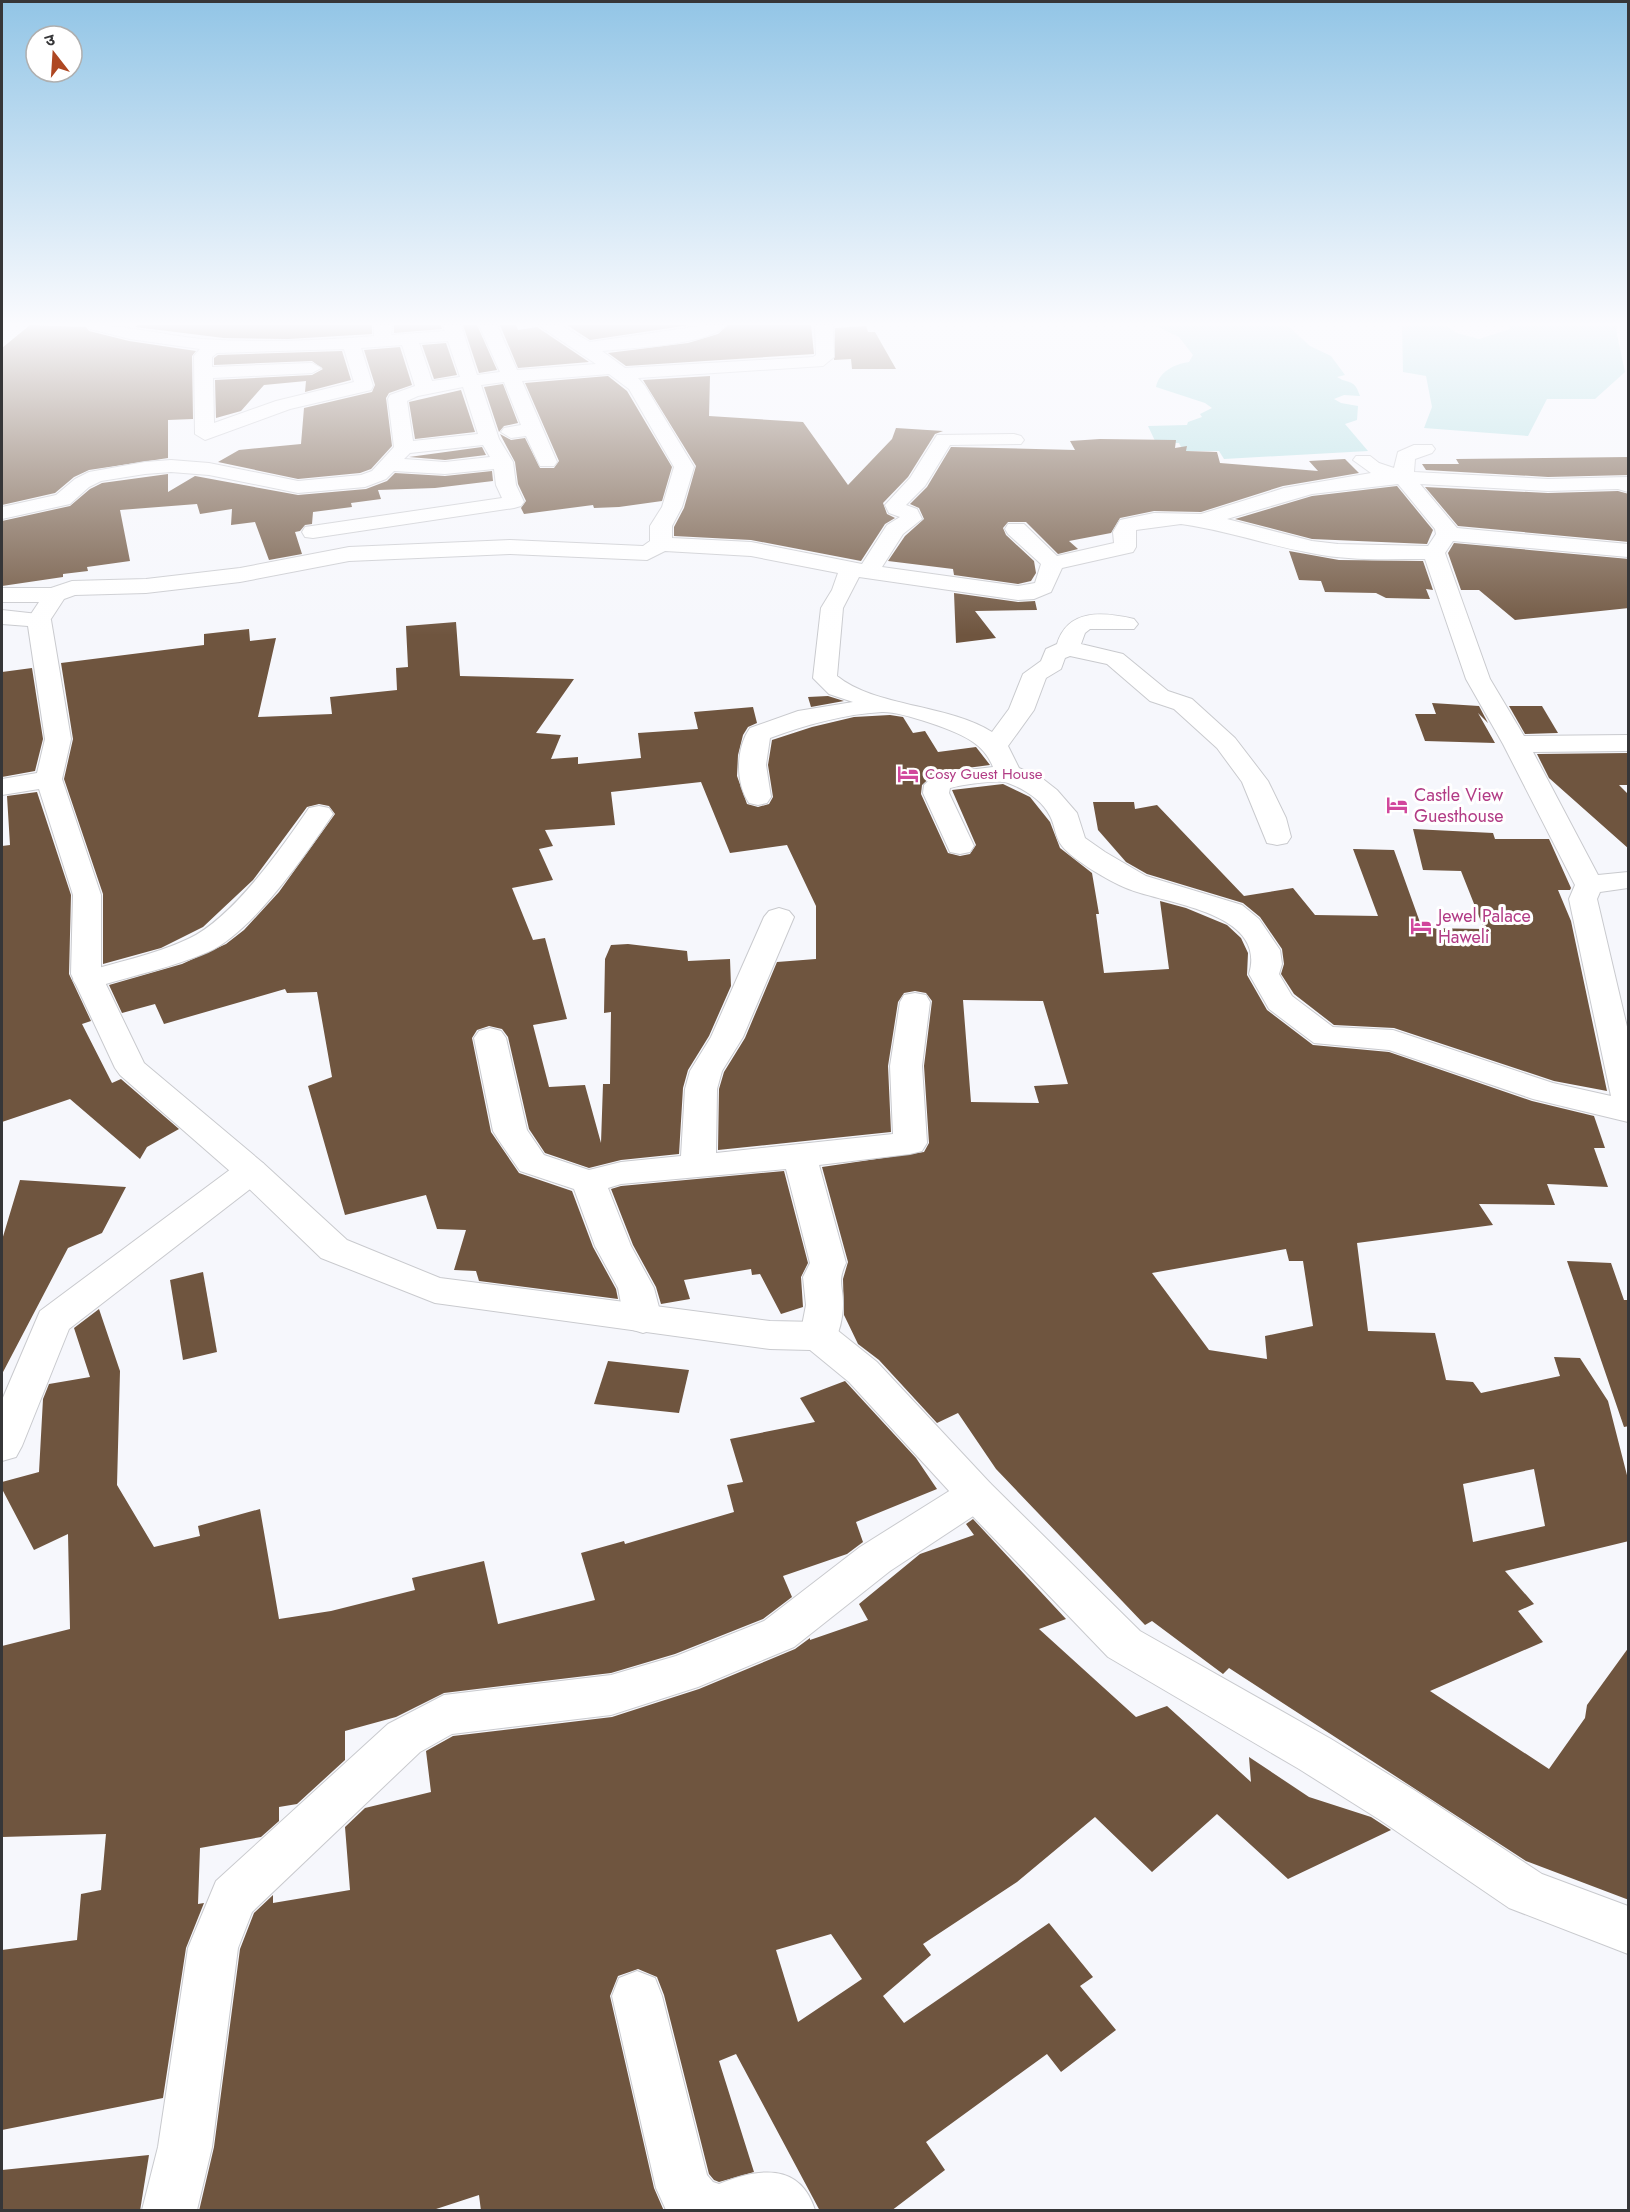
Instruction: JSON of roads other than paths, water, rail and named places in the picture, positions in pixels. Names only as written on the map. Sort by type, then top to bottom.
[{"type":"street","points":[[192,441],[194,428]]},
{"type":"street","points":[[171,466],[192,441],[219,428]]},
{"type":"street","points":[[401,428],[404,448]]},
{"type":"street","points":[[313,532],[514,502],[508,494],[503,462],[486,428]]},
{"type":"street","points":[[661,428],[684,466],[672,507],[661,526],[662,543]]},
{"type":"street","points":[[2,513],[63,500],[82,483],[96,476],[171,466],[209,469],[298,487],[365,481],[379,475],[404,448],[533,430],[547,462]]},
{"type":"street","points":[[1008,773],[1002,754],[982,736],[944,719],[838,689],[825,678],[824,670],[832,609],[859,570],[895,530],[911,519],[910,513],[896,509],[895,505],[918,482],[944,439],[1014,440]]},
{"type":"street","points":[[1404,478],[1405,456],[1414,450],[1425,449]]},
{"type":"street","points":[[1363,460],[1372,467],[1404,478],[1440,518],[1441,543],[1478,679],[1516,744],[1589,885]]},
{"type":"street","points":[[388,464],[445,468],[503,462]]},
{"type":"street","points":[[1205,520],[1244,504],[1278,495],[1334,485],[1404,478],[1533,486],[1623,482],[1629,486]]},
{"type":"street","points":[[364,506],[464,501],[508,494]]},
{"type":"street","points":[[1016,529],[1052,563],[1078,560],[1125,547],[1124,532],[1128,525],[1144,520],[1193,518],[1337,551],[1441,543],[1629,550]]},
{"type":"street","points":[[2,595],[55,595],[72,588],[146,586],[240,575],[368,552],[510,547],[647,553],[662,543],[751,549],[859,570],[1029,593],[1044,589],[1052,563]]},
{"type":"street","points":[[55,595],[39,620],[58,739],[49,779],[87,895],[86,974],[88,980],[131,1068],[251,1172],[334,1249],[435,1290],[770,1335],[819,1336],[863,1372],[976,1494],[1124,1644],[1333,1765],[1526,1892],[1629,1930]]},
{"type":"street","points":[[2,617],[39,620]]},
{"type":"street","points":[[1068,648],[1070,638],[1083,622],[1126,624]]},
{"type":"street","points":[[995,746],[1021,710],[1035,674],[1052,664],[1054,654],[1068,648],[1115,659],[1159,696],[1183,704],[1226,743],[1255,780],[1272,818],[1277,837]]},
{"type":"street","points":[[758,797],[752,781],[755,742],[759,733],[784,722],[819,714],[888,704]]},
{"type":"street","points":[[1516,744],[1629,743]]},
{"type":"street","points":[[960,846],[936,793],[937,785],[945,780],[1008,773],[1034,785],[1048,796],[1063,813],[1073,842],[1095,858],[1136,882],[1232,911],[1249,925],[1265,950],[1267,964],[1264,974],[1272,992],[1280,1002],[1325,1036],[1393,1040],[1545,1092],[1629,1112]]},
{"type":"street","points":[[2,787],[49,779]]},
{"type":"street","points":[[88,980],[198,946],[225,930],[291,855],[319,814]]},
{"type":"street","points":[[1589,885],[1629,880]]},
{"type":"street","points":[[1589,885],[1583,899],[1629,1099]]},
{"type":"street","points":[[698,1167],[701,1089],[706,1071],[727,1037],[779,917]]},
{"type":"street","points":[[490,1038],[510,1131],[532,1163],[588,1182],[621,1173],[698,1167],[910,1143],[906,1066],[915,1002]]},
{"type":"street","points":[[800,1156],[828,1263],[821,1278],[825,1305],[819,1336]]},
{"type":"street","points":[[2,1446],[53,1321],[251,1172]]},
{"type":"street","points":[[588,1182],[613,1246],[636,1288],[643,1319]]},
{"type":"street","points":[[169,2211],[185,2147],[213,1948],[233,1897],[404,1738],[444,1715],[611,1695],[682,1672],[779,1634],[875,1559],[976,1494]]},
{"type":"street","points":[[637,1996],[683,2188],[699,2210],[714,2211]]},
{"type":"street","points":[[724,2211],[772,2198],[788,2211]]},
{"type":"water","points":[[1149,428],[1349,428],[1368,451],[1224,459],[1219,451],[1183,451],[1179,443],[1156,443]]},
{"type":"water","points":[[1427,428],[1532,428],[1528,436]]},
{"type":"place","name":"Cosy Guest House","points":[[908,774]]},
{"type":"place","name":"Castle View Guesthouse","points":[[1397,805]]},
{"type":"place","name":"Jewel Palace Haweli","points":[[1421,926]]}]
